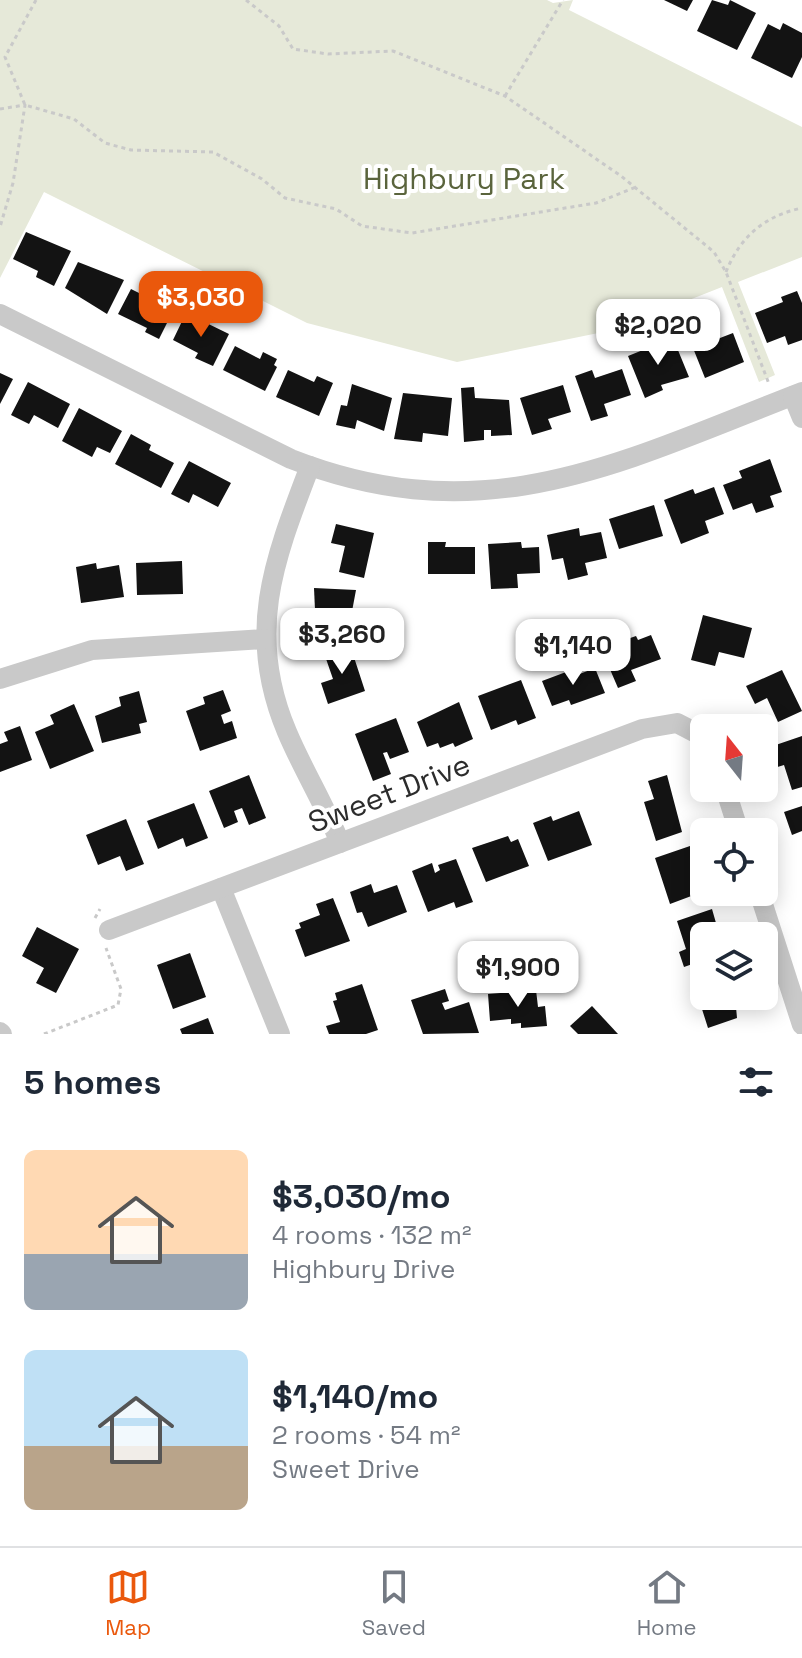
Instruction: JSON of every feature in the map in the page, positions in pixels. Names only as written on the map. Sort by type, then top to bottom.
[{"type":"street","points":[[0,314],[310,466],[359,481],[420,491],[529,487],[613,465],[798,394],[802,418]]},
{"type":"street","points":[[310,466],[268,585],[265,639],[277,708],[340,843]]},
{"type":"street","points":[[0,679],[92,650],[265,639]]},
{"type":"street","name":"Sweet Drive","points":[[104,934],[642,729],[677,723],[690,729]]},
{"type":"street","points":[[221,888],[280,1034]]},
{"type":"street","points":[[764,906],[802,1025]]},
{"type":"path","points":[[0,227],[13,183],[25,105],[5,57],[36,0]]},
{"type":"path","points":[[246,0],[279,26],[293,49],[328,54],[393,51],[505,96],[636,187],[714,252],[726,272],[772,391]]},
{"type":"path","points":[[505,96],[563,0]]},
{"type":"path","points":[[0,109],[25,105],[74,119],[105,143],[131,150],[213,152],[262,179],[285,198],[336,209],[362,226],[412,233],[596,203],[636,187]]},
{"type":"path","points":[[726,272],[737,245],[764,224],[802,208]]},
{"type":"path","points":[[44,1034],[118,1005],[121,989],[95,913],[100,909]]},
{"type":"green space","name":"Highbury Park","points":[[0,0],[547,0],[553,3],[573,0],[569,10],[802,127],[802,257],[738,282],[775,375],[759,382],[722,287],[613,330],[457,362],[307,323],[44,192],[0,278]]},
{"type":"building","points":[[664,0],[693,0],[687,11]]},
{"type":"building","points":[[712,0],[728,5],[730,0],[756,13],[737,50],[697,31]]},
{"type":"building","points":[[783,23],[802,33],[802,57],[792,78],[751,58],[768,24],[780,30]]},
{"type":"building","points":[[26,232],[71,251],[54,286],[36,277],[38,271],[13,259]]},
{"type":"building","points":[[78,262],[124,280],[107,314],[65,288]]},
{"type":"building","points":[[131,289],[159,303],[166,290],[180,297],[159,339],[145,332],[147,328],[118,314]]},
{"type":"building","points":[[797,291],[802,303],[802,340],[788,345],[785,336],[767,343],[755,313],[783,302],[781,297]]},
{"type":"building","points":[[186,313],[229,334],[213,366],[195,358],[198,353],[173,340]]},
{"type":"building","points":[[718,332],[720,338],[733,333],[744,362],[705,378],[691,343]]},
{"type":"building","points":[[673,338],[689,377],[661,385],[663,390],[645,398],[628,356]]},
{"type":"building","points":[[235,346],[260,359],[263,352],[277,359],[274,365],[277,367],[265,391],[223,370]]},
{"type":"building","points":[[622,369],[631,395],[604,404],[608,416],[591,421],[575,376],[592,370],[595,378]]},
{"type":"building","points":[[288,370],[314,382],[317,376],[333,383],[319,416],[276,397]]},
{"type":"building","points":[[0,373],[13,379],[0,404]]},
{"type":"building","points":[[28,382],[70,404],[58,428],[34,415],[29,424],[11,415]]},
{"type":"building","points":[[352,384],[392,398],[384,431],[357,420],[355,429],[336,425],[341,405],[347,406]]},
{"type":"building","points":[[563,385],[571,412],[548,419],[552,429],[532,435],[520,398]]},
{"type":"building","points":[[474,387],[475,398],[509,400],[512,435],[491,436],[491,430],[484,430],[484,440],[464,442],[461,388]]},
{"type":"building","points":[[403,393],[452,398],[448,436],[423,433],[422,442],[394,439]]},
{"type":"building","points":[[79,408],[122,431],[110,453],[97,447],[92,457],[62,441]]},
{"type":"building","points":[[131,434],[151,445],[149,450],[174,463],[161,488],[115,464]]},
{"type":"building","points":[[770,459],[782,492],[770,496],[774,507],[756,513],[752,503],[733,510],[723,485],[742,478],[739,471]]},
{"type":"building","points":[[189,461],[231,483],[218,507],[193,494],[189,503],[171,494]]},
{"type":"building","points":[[714,487],[724,514],[705,521],[709,533],[681,544],[664,500],[693,489],[695,494]]},
{"type":"building","points":[[654,505],[663,536],[619,549],[609,519]]},
{"type":"building","points":[[336,524],[374,533],[364,578],[339,572],[345,546],[331,543]]},
{"type":"building","points":[[579,528],[580,536],[601,532],[607,558],[585,563],[588,575],[568,580],[563,558],[552,560],[547,535]]},
{"type":"building","points":[[428,542],[446,542],[445,547],[475,547],[475,574],[428,574]]},
{"type":"building","points":[[521,542],[522,548],[539,547],[540,573],[517,574],[518,588],[491,589],[488,544]]},
{"type":"building","points":[[182,561],[183,594],[137,595],[136,563]]},
{"type":"building","points":[[96,563],[97,569],[119,565],[124,597],[81,603],[76,567]]},
{"type":"building","points":[[314,588],[356,590],[348,633],[316,632]]},
{"type":"building","points":[[703,615],[752,628],[744,658],[719,652],[715,666],[691,660]]},
{"type":"building","points":[[651,635],[661,659],[631,670],[636,681],[618,688],[609,667],[614,665],[607,646],[636,636],[638,640]]},
{"type":"building","points":[[350,645],[365,691],[328,704],[321,683],[333,679],[324,653]]},
{"type":"building","points":[[595,668],[605,693],[571,705],[569,700],[552,706],[542,681],[574,669],[577,675]]},
{"type":"building","points":[[782,670],[802,711],[778,722],[778,714],[774,714],[767,698],[755,704],[746,686]]},
{"type":"building","points":[[521,680],[536,718],[518,725],[516,720],[491,730],[478,696]]},
{"type":"building","points":[[223,690],[231,711],[221,715],[224,724],[232,721],[237,738],[200,751],[186,711],[205,704],[203,697]]},
{"type":"building","points":[[139,691],[147,722],[139,724],[141,733],[102,743],[95,716],[121,706],[119,697]]},
{"type":"building","points":[[459,702],[473,739],[455,747],[453,743],[440,748],[438,743],[427,747],[417,722]]},
{"type":"building","points":[[74,704],[94,751],[50,769],[35,732],[54,724],[50,715]]},
{"type":"building","points":[[396,718],[409,752],[390,759],[387,752],[383,753],[391,774],[373,781],[355,734]]},
{"type":"building","points":[[20,726],[32,760],[0,772],[0,744],[8,741],[4,732]]},
{"type":"building","points":[[802,736],[802,787],[792,790],[784,765],[778,767],[778,744]]},
{"type":"building","points":[[249,775],[266,818],[249,825],[242,808],[234,811],[238,822],[224,828],[209,791]]},
{"type":"building","points":[[667,775],[682,832],[656,841],[644,802],[654,799],[648,781]]},
{"type":"building","points":[[194,803],[208,838],[186,847],[183,838],[158,849],[147,821]]},
{"type":"building","points":[[802,806],[802,831],[792,835],[784,812]]},
{"type":"building","points":[[579,811],[592,845],[548,861],[533,823],[551,816],[553,821]]},
{"type":"building","points":[[126,819],[144,864],[126,871],[120,856],[98,865],[86,835]]},
{"type":"building","points":[[508,836],[511,842],[518,839],[529,866],[486,882],[472,848]]},
{"type":"building","points":[[690,846],[690,896],[670,904],[655,858]]},
{"type":"building","points":[[456,859],[473,902],[456,908],[454,902],[428,912],[412,871],[432,863],[435,873],[440,870],[438,865]]},
{"type":"building","points":[[371,884],[374,893],[397,885],[407,912],[368,927],[362,912],[357,913],[350,892]]},
{"type":"building","points":[[333,898],[350,941],[305,957],[295,930],[301,928],[299,923],[320,915],[316,904]]},
{"type":"building","points":[[712,909],[716,922],[690,922],[690,965],[684,967],[679,952],[686,949],[677,921]]},
{"type":"building","points":[[37,927],[79,949],[56,993],[36,983],[44,968],[22,956]]},
{"type":"building","points":[[190,953],[206,997],[173,1009],[157,965]]},
{"type":"building","points":[[362,984],[378,1030],[366,1034],[329,1034],[326,1026],[340,1022],[333,1001],[337,1000],[335,993]]},
{"type":"building","points":[[445,989],[449,1001],[442,1003],[445,1010],[469,1002],[479,1033],[423,1034],[411,1000]]},
{"type":"building","points":[[536,990],[538,1007],[545,1006],[547,1026],[521,1028],[521,1023],[511,1024],[511,1019],[490,1021],[488,994]]},
{"type":"building","points":[[592,1006],[618,1034],[578,1034],[570,1026]]},
{"type":"building","points":[[702,1010],[736,1010],[737,1018],[708,1028]]},
{"type":"building","points":[[208,1018],[214,1034],[182,1034],[180,1029]]}]
